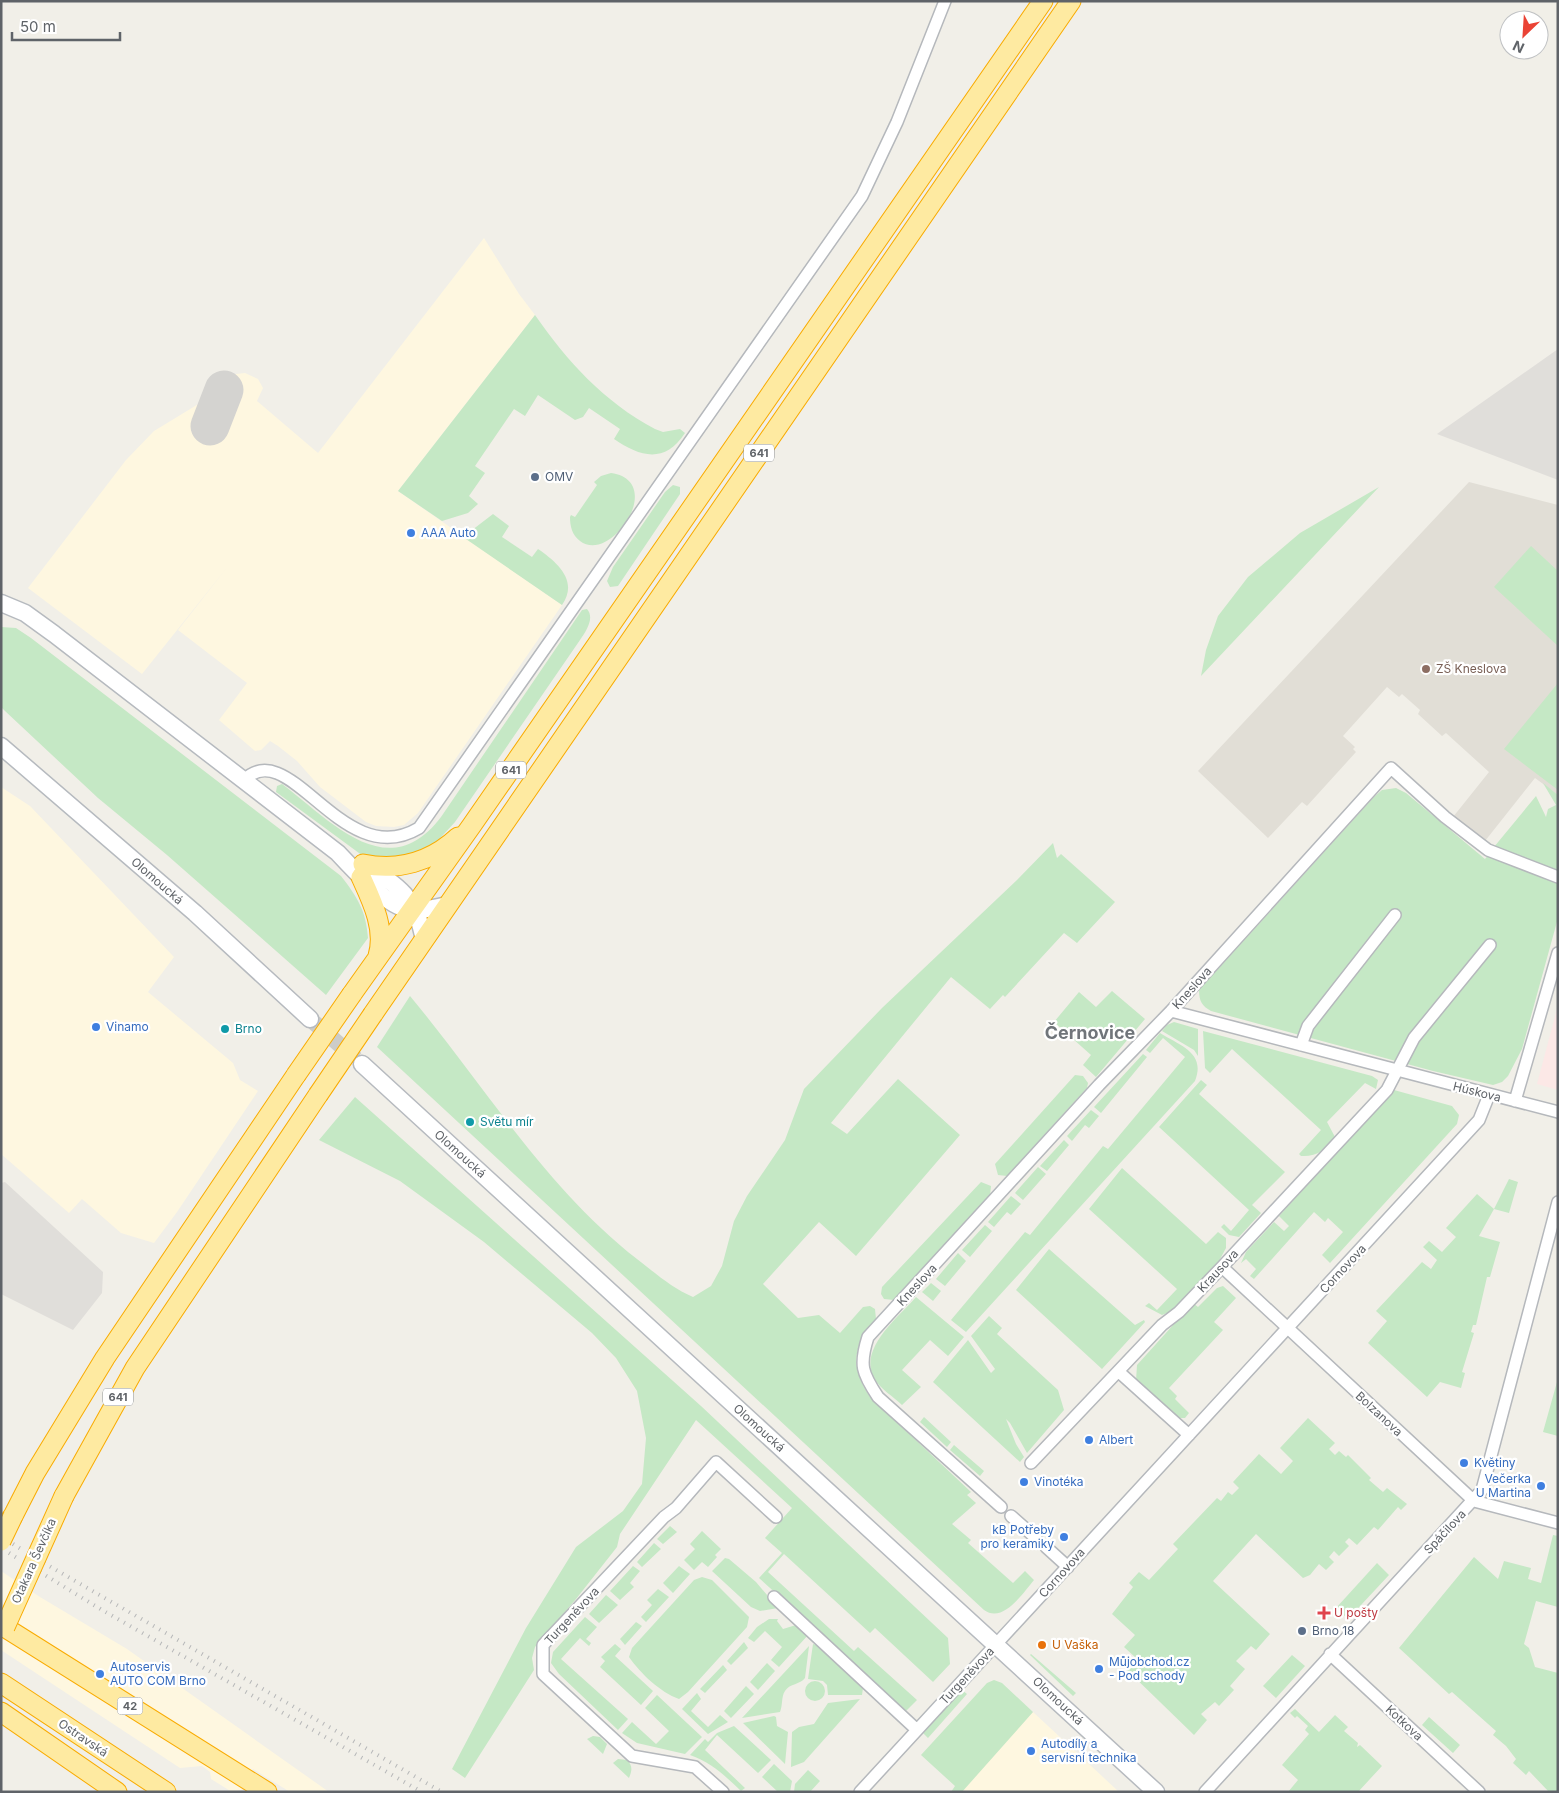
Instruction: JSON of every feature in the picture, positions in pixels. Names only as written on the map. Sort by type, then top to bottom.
[{"type":"highway","name":"641","points":[[1,1541],[35,1473],[106,1358],[296,1075],[472,825],[1043,1]]},
{"type":"highway","name":"641","points":[[424,941],[1071,1]]},
{"type":"highway","points":[[378,957],[380,942],[378,921],[362,871],[393,867],[425,859],[451,843],[472,825]]},
{"type":"highway","name":"Otakara Ševčíka","points":[[3,1626],[64,1496],[134,1368],[424,941]]},
{"type":"highway","points":[[1,1531],[13,1516]]},
{"type":"highway","name":"42","points":[[3,1626],[261,1788]]},
{"type":"highway","name":"Ostravská","points":[[1,1683],[166,1792]]},
{"type":"highway","name":"Ostravská","points":[[1,1712],[117,1792]]},
{"type":"main road","points":[[1,603],[15,607],[36,621],[362,871],[404,891],[421,923],[424,941]]},
{"type":"main road","points":[[1,609],[16,611],[36,621]]},
{"type":"main road","name":"Olomoucká","points":[[1,746],[194,913],[310,1018]]},
{"type":"main road","points":[[413,909],[447,905]]},
{"type":"main road","name":"Olomoucká","points":[[362,1064],[1156,1792]]},
{"type":"street","points":[[243,781],[254,772],[261,770],[276,772],[350,825],[375,837],[398,838],[419,828],[862,196],[897,122],[945,1]]},
{"type":"street","name":"Kneslova","points":[[1001,1507],[878,1397],[865,1377],[861,1358],[868,1337],[1099,1085],[1171,1010],[1391,768],[1446,818],[1488,850],[1558,877]]},
{"type":"street","points":[[1302,1045],[1308,1026],[1395,915]]},
{"type":"street","points":[[1397,1071],[1414,1038],[1490,944]]},
{"type":"street","points":[[1515,1101],[1558,953]]},
{"type":"street","name":"Húskova","points":[[1171,1010],[1488,1096],[1558,1112]]},
{"type":"street","name":"Krausova","points":[[1031,1463],[1162,1325],[1179,1312],[1222,1267],[1387,1090],[1397,1071]]},
{"type":"street","name":"Cornovova","points":[[996,1645],[1288,1330],[1479,1120],[1488,1096]]},
{"type":"street","name":"Spáčilova","points":[[1205,1792],[1330,1654],[1474,1501],[1482,1490],[1558,1202]]},
{"type":"street","name":"Bolzanova","points":[[1222,1267],[1474,1501],[1558,1523]]},
{"type":"street","points":[[1119,1372],[1189,1435]]},
{"type":"street","name":"Turgeněvova","points":[[723,1792],[695,1767],[632,1756],[543,1674],[543,1646],[664,1517],[676,1508],[716,1462],[776,1517]]},
{"type":"street","points":[[1011,1516],[1036,1538]]},
{"type":"street","points":[[1046,1547],[1068,1566]]},
{"type":"street","points":[[774,1597],[917,1730]]},
{"type":"street","name":"Turgeněvova","points":[[860,1792],[996,1645]]},
{"type":"street","name":"Kotkova","points":[[1330,1654],[1479,1792]]},
{"type":"shaded area","points":[[484,238],[519,294],[535,315],[398,491],[562,605],[418,813],[404,825],[394,827],[376,826],[366,822],[320,787],[297,761],[278,746],[270,741],[261,750],[255,751],[219,720],[247,683],[178,630],[229,565],[142,674],[28,588],[126,460],[154,431],[205,400],[236,374],[245,373],[258,379],[263,388],[257,401],[318,453]]},
{"type":"shaded area","points":[[1558,349],[1558,480],[1437,434]]},
{"type":"shaded area","name":"ZŠ Kneslova","points":[[1469,482],[1558,505],[1558,795],[1535,778],[1485,841],[1453,817],[1489,772],[1446,733],[1442,736],[1418,714],[1420,710],[1402,694],[1399,697],[1387,687],[1343,736],[1355,747],[1353,749],[1356,752],[1307,806],[1302,802],[1268,838],[1198,771]]},
{"type":"shaded area","name":"Vinamo","points":[[1,787],[30,806],[174,957],[148,992],[233,1063],[240,1080],[258,1091],[154,1243],[121,1233],[82,1199],[69,1213],[1,1154]]},
{"type":"shaded area","points":[[1558,1005],[1558,1090],[1537,1084]]},
{"type":"shaded area","points":[[5,1182],[103,1272],[102,1293],[73,1330],[1,1294],[1,1183]]},
{"type":"shaded area","name":"Autoservis AUTO COM Brno","points":[[1,1571],[40,1597],[127,1649],[329,1792],[290,1792],[253,1769],[242,1790],[232,1792],[211,1779],[210,1772],[202,1766],[180,1768],[1,1650]]},
{"type":"shaded area","points":[[1033,1712],[1089,1764],[1119,1792],[960,1791]]},
{"type":"green space","points":[[535,315],[574,364],[619,406],[655,429],[663,432],[680,429],[685,433],[669,450],[661,453],[643,453],[633,450],[614,439],[620,429],[589,408],[583,417],[575,420],[538,395],[525,416],[514,409],[475,466],[485,473],[469,496],[478,504],[468,513],[442,521],[398,491]]},
{"type":"green space","points":[[611,473],[627,479],[634,490],[634,504],[628,519],[618,532],[606,542],[593,545],[580,541],[572,530],[570,517],[571,515],[575,517],[597,485],[594,482],[601,476]]},
{"type":"green space","points":[[673,485],[680,487],[680,494],[618,586],[610,587],[607,581],[613,567],[665,492]]},
{"type":"green space","points":[[1379,487],[1201,676],[1206,650],[1218,616],[1248,577],[1300,533]]},
{"type":"green space","points":[[493,514],[509,526],[502,537],[532,557],[538,549],[564,573],[568,588],[567,596],[562,605],[463,537]]},
{"type":"green space","points":[[1531,546],[1558,571],[1558,646],[1494,587]]},
{"type":"green space","points":[[587,609],[590,620],[587,629],[455,822],[432,847],[404,859],[363,856],[276,792],[277,786],[282,784],[320,815],[360,841],[380,847],[401,847],[421,837],[441,817],[582,610]]},
{"type":"green space","points":[[1,627],[16,628],[31,638],[341,876],[360,905],[368,938],[326,995],[167,855],[98,798],[1,707]]},
{"type":"green space","points":[[1558,683],[1558,790],[1504,749]]},
{"type":"green space","points":[[1543,783],[1558,795],[1558,873],[1494,847],[1536,796],[1546,817],[1548,809],[1556,805]]},
{"type":"green space","points":[[1396,788],[1406,793],[1485,859],[1489,854],[1558,884],[1558,918],[1522,1049],[1508,1076],[1502,1082],[1493,1085],[1433,1071],[1211,1011],[1200,1000],[1199,990],[1374,797],[1382,790]]},
{"type":"green space","points":[[1053,843],[1057,858],[1061,854],[1115,902],[1077,943],[1064,933],[1005,997],[1003,995],[990,1009],[951,977],[831,1123],[847,1134],[898,1079],[960,1135],[856,1256],[819,1222],[763,1284],[798,1318],[819,1315],[840,1333],[863,1307],[870,1306],[875,1309],[876,1319],[862,1339],[856,1356],[863,1386],[870,1397],[971,1492],[967,1495],[976,1503],[952,1524],[971,1540],[968,1543],[1013,1583],[1025,1571],[1034,1580],[1012,1605],[998,1613],[991,1613],[984,1610],[377,1047],[410,996],[544,1168],[573,1200],[604,1231],[637,1259],[671,1285],[693,1297],[711,1286],[722,1266],[734,1221],[747,1196],[785,1140],[804,1089],[882,1008],[1017,880]]},
{"type":"green space","points":[[1112,991],[1145,1019],[1096,1077],[1083,1065],[1091,1055],[1054,1022],[1079,992],[1096,1007]]},
{"type":"green space","points":[[1174,1022],[1198,1029],[1198,1056],[1194,1050],[1162,1031],[1167,1025]]},
{"type":"green space","points":[[1203,1031],[1372,1076],[1378,1080],[1376,1089],[1365,1083],[1327,1122],[1335,1137],[1328,1146],[1316,1154],[1301,1156],[1299,1154],[1321,1130],[1232,1049],[1210,1073],[1205,1068]]},
{"type":"green space","points":[[1160,1033],[1190,1051],[1197,1064],[1198,1071],[1195,1081],[966,1332],[951,1320],[1025,1232],[1030,1235],[1103,1146],[1108,1149],[1185,1057],[1163,1038],[1150,1053],[1146,1050]]},
{"type":"green space","points":[[1143,1054],[1147,1057],[1101,1113],[1094,1107]]},
{"type":"green space","points":[[1075,1075],[1083,1076],[1088,1083],[1087,1088],[1007,1176],[998,1175],[995,1164]]},
{"type":"green space","points":[[1201,1080],[1207,1085],[1199,1094],[1285,1172],[1252,1205],[1261,1213],[1239,1237],[1229,1235],[1221,1227],[1224,1224],[1231,1231],[1249,1210],[1159,1127]]},
{"type":"green space","points":[[1394,1090],[1452,1106],[1459,1115],[1457,1124],[1330,1263],[1322,1255],[1343,1232],[1328,1218],[1325,1222],[1314,1212],[1254,1279],[1250,1276],[1256,1269],[1246,1259],[1241,1263],[1246,1252],[1274,1222],[1284,1231],[1289,1226],[1279,1216]]},
{"type":"green space","points":[[355,1097],[701,1406],[948,1638],[950,1664],[933,1682],[875,1628],[870,1633],[784,1554],[768,1572],[854,1651],[858,1647],[917,1700],[906,1711],[759,1578],[782,1553],[765,1538],[792,1508],[696,1420],[620,1534],[617,1547],[535,1647],[532,1658],[534,1670],[465,1778],[452,1769],[526,1628],[576,1547],[623,1511],[642,1484],[646,1438],[637,1391],[616,1358],[592,1333],[484,1242],[400,1181],[319,1140]]},
{"type":"green space","points":[[1091,1110],[1099,1116],[1089,1128],[1085,1125],[1072,1141],[1067,1136]]},
{"type":"green space","points":[[1064,1140],[1069,1145],[1047,1171],[1040,1166]]},
{"type":"green space","points":[[1038,1167],[1046,1174],[1023,1200],[1015,1193]]},
{"type":"green space","points":[[1122,1168],[1206,1244],[1218,1232],[1226,1238],[1226,1248],[1219,1261],[1177,1309],[1162,1315],[1145,1306],[1149,1303],[1157,1310],[1177,1289],[1089,1209]]},
{"type":"green space","points":[[1509,1179],[1518,1182],[1509,1213],[1494,1209]]},
{"type":"green space","points":[[981,1182],[991,1186],[990,1196],[894,1300],[884,1299],[881,1294],[882,1287]]},
{"type":"green space","points":[[1477,1194],[1494,1209],[1479,1236],[1500,1242],[1490,1277],[1487,1277],[1476,1325],[1473,1325],[1471,1332],[1474,1333],[1462,1372],[1465,1373],[1461,1388],[1440,1382],[1427,1397],[1368,1343],[1387,1321],[1376,1311],[1422,1262],[1431,1269],[1437,1260],[1423,1247],[1429,1241],[1442,1252],[1456,1237],[1446,1228]]},
{"type":"green space","points":[[1011,1196],[1021,1204],[1011,1215],[1007,1212],[994,1227],[988,1222]]},
{"type":"green space","points":[[985,1225],[992,1231],[970,1257],[962,1250]]},
{"type":"green space","points":[[1049,1249],[1135,1325],[1144,1320],[1145,1322],[1102,1369],[1016,1290]]},
{"type":"green space","points":[[958,1253],[966,1261],[945,1286],[936,1279]]},
{"type":"green space","points":[[931,1283],[941,1291],[933,1301],[922,1292]]},
{"type":"green space","points":[[1223,1286],[1236,1298],[1214,1322],[1223,1330],[1169,1388],[1177,1396],[1175,1399],[1189,1413],[1185,1418],[1178,1418],[1143,1390],[1136,1381],[1137,1365],[1193,1303],[1198,1307],[1217,1288]]},
{"type":"green space","points":[[916,1297],[964,1337],[948,1356],[930,1340],[902,1370],[921,1387],[902,1405],[883,1389],[874,1378],[871,1356],[883,1334]]},
{"type":"green space","points":[[989,1316],[1002,1328],[997,1334],[1058,1390],[1064,1410],[1027,1453],[1006,1419],[1016,1444],[1024,1457],[1020,1462],[933,1382],[968,1340],[991,1373],[995,1369],[971,1336]]},
{"type":"green space","points":[[1558,1382],[1558,1436],[1543,1432]]},
{"type":"green space","points":[[924,1417],[951,1442],[947,1447],[920,1422]]},
{"type":"green space","points":[[1308,1418],[1335,1443],[1329,1449],[1335,1455],[1339,1451],[1346,1457],[1348,1455],[1371,1478],[1369,1480],[1383,1492],[1387,1488],[1407,1504],[1401,1510],[1398,1507],[1378,1530],[1374,1527],[1357,1545],[1349,1538],[1345,1542],[1349,1546],[1339,1556],[1334,1551],[1329,1557],[1334,1562],[1326,1570],[1319,1564],[1310,1575],[1303,1578],[1256,1534],[1213,1581],[1270,1634],[1256,1650],[1251,1646],[1236,1661],[1245,1669],[1230,1686],[1234,1690],[1219,1706],[1215,1702],[1201,1714],[1207,1720],[1194,1735],[1126,1669],[1136,1658],[1124,1647],[1135,1635],[1112,1614],[1133,1587],[1129,1583],[1139,1572],[1149,1580],[1178,1549],[1173,1544],[1217,1498],[1221,1501],[1228,1492],[1232,1495],[1239,1488],[1233,1482],[1259,1454],[1281,1474],[1293,1461],[1280,1448]]},
{"type":"green space","points":[[954,1445],[984,1471],[980,1476],[950,1450]]},
{"type":"green space","points":[[670,1526],[677,1532],[663,1544],[657,1539]]},
{"type":"green space","points":[[702,1531],[721,1549],[708,1567],[702,1562],[694,1570],[684,1560],[695,1549],[690,1544]]},
{"type":"green space","points":[[1553,1535],[1558,1536],[1558,1607],[1536,1601],[1524,1644],[1529,1648],[1535,1667],[1558,1673],[1558,1792],[1549,1792],[1529,1771],[1526,1775],[1513,1763],[1516,1759],[1506,1746],[1493,1735],[1496,1731],[1452,1692],[1449,1694],[1399,1648],[1474,1557],[1498,1579],[1504,1561],[1531,1568],[1528,1579],[1541,1583]]},
{"type":"green space","points":[[654,1543],[661,1549],[642,1567],[637,1562]]},
{"type":"green space","points":[[725,1558],[729,1559],[756,1582],[778,1608],[760,1611],[751,1607],[712,1571]]},
{"type":"green space","points":[[1377,1563],[1389,1575],[1348,1619],[1336,1608]]},
{"type":"green space","points":[[633,1566],[640,1571],[630,1583],[634,1587],[620,1600],[610,1591]]},
{"type":"green space","points":[[679,1566],[690,1574],[673,1593],[663,1583]]},
{"type":"green space","points":[[702,1577],[712,1580],[749,1617],[747,1627],[688,1692],[679,1699],[651,1682],[629,1657],[632,1648],[694,1580]]},
{"type":"green space","points":[[658,1589],[669,1597],[646,1622],[641,1617],[652,1605],[647,1600]]},
{"type":"green space","points":[[606,1595],[618,1605],[599,1623],[589,1614]]},
{"type":"green space","points":[[585,1617],[597,1627],[586,1639],[591,1643],[589,1646],[580,1638],[561,1659],[628,1719],[618,1730],[559,1674],[551,1663],[553,1652]]},
{"type":"green space","points":[[769,1619],[778,1619],[777,1621],[783,1629],[796,1625],[809,1634],[779,1667],[771,1660],[782,1647],[765,1631],[754,1642],[748,1638],[757,1627]]},
{"type":"green space","points":[[636,1622],[642,1626],[625,1645],[620,1639]]},
{"type":"green space","points":[[744,1642],[748,1648],[731,1665],[727,1661]]},
{"type":"green space","points":[[615,1644],[621,1649],[615,1656],[653,1691],[641,1705],[600,1667],[605,1661],[601,1657]]},
{"type":"green space","points":[[813,1644],[819,1646],[859,1681],[863,1688],[862,1695],[828,1695],[827,1685],[823,1681],[808,1679]]},
{"type":"green space","points":[[809,1646],[805,1678],[787,1688],[783,1696],[780,1712],[742,1718]]},
{"type":"green space","points":[[1031,1654],[1076,1693],[1073,1696]]},
{"type":"green space","points":[[1292,1655],[1305,1666],[1276,1698],[1263,1686]]},
{"type":"green space","points":[[767,1663],[775,1671],[758,1690],[750,1682]]},
{"type":"green space","points":[[723,1665],[727,1670],[705,1693],[700,1689]]},
{"type":"green space","points":[[994,1680],[1002,1683],[1033,1712],[962,1792],[951,1792],[955,1786],[921,1755],[987,1683]]},
{"type":"green space","points":[[815,1681],[822,1684],[825,1691],[822,1698],[815,1701],[808,1698],[805,1691],[808,1684]]},
{"type":"green space","points":[[746,1686],[754,1694],[731,1718],[724,1711]]},
{"type":"green space","points":[[962,1690],[967,1694],[928,1738],[923,1733]]},
{"type":"green space","points":[[697,1693],[701,1699],[691,1711],[708,1727],[720,1715],[728,1722],[708,1734],[682,1709]]},
{"type":"green space","points":[[657,1695],[702,1737],[685,1754],[637,1743],[622,1733],[632,1722],[656,1744],[669,1731],[645,1708]]},
{"type":"green space","points":[[860,1699],[804,1762],[791,1767],[792,1732],[799,1727],[814,1724],[828,1703]]},
{"type":"green space","points":[[1295,1709],[1319,1732],[1335,1715],[1348,1727],[1344,1731],[1358,1743],[1357,1747],[1360,1745],[1382,1766],[1358,1792],[1288,1792],[1298,1780],[1282,1765],[1309,1734],[1305,1730],[1308,1726],[1297,1716],[1295,1718],[1290,1713]]},
{"type":"green space","points":[[776,1717],[777,1726],[788,1732],[785,1764],[743,1723]]},
{"type":"green space","points":[[1429,1717],[1460,1745],[1453,1753],[1422,1725]]},
{"type":"green space","points":[[734,1726],[771,1760],[758,1773],[717,1735],[705,1750],[745,1788],[741,1791],[711,1766],[690,1755],[705,1739],[708,1742],[717,1733]]},
{"type":"green space","points":[[593,1736],[600,1737],[607,1744],[603,1754],[587,1739]]},
{"type":"green space","points":[[618,1759],[627,1760],[630,1764],[629,1778],[613,1763]]},
{"type":"green space","points":[[774,1764],[792,1781],[790,1792],[778,1792],[762,1777]]},
{"type":"green space","points":[[808,1770],[820,1781],[810,1792],[794,1792],[795,1784]]},
{"type":"taxiway","points":[[210,426],[224,390]]},
{"type":"tunnel","points":[[310,1019],[356,1059]]},
{"type":"railway","points":[[13,1544],[24,1551]]},
{"type":"railway","points":[[9,1553],[20,1560]]},
{"type":"railway","points":[[44,1563],[442,1792]]},
{"type":"railway","points":[[40,1572],[102,1610],[422,1792]]},
{"type":"place","name":"OMV","points":[[535,477]]},
{"type":"place","name":"AAA Auto","points":[[411,533]]},
{"type":"place","name":"ZŠ Kneslova","points":[[1426,669]]},
{"type":"place","name":"Vinamo","points":[[96,1027]]},
{"type":"place","name":"Brno","points":[[225,1029]]},
{"type":"place","name":"Světu mír","points":[[470,1122]]},
{"type":"place","name":"Albert","points":[[1089,1440]]},
{"type":"place","name":"Květiny","points":[[1464,1463]]},
{"type":"place","name":"Vinotéka","points":[[1024,1482]]},
{"type":"place","name":"Večerka U Martina","points":[[1541,1486]]},
{"type":"place","name":"kB Potřeby pro keramiky","points":[[1064,1537]]},
{"type":"place","name":"U pošty","points":[[1324,1613]]},
{"type":"place","name":"Brno 18","points":[[1302,1631]]},
{"type":"place","name":"U Vaška","points":[[1042,1645]]},
{"type":"place","name":"Můjobchod.cz - Pod schody","points":[[1099,1669]]},
{"type":"place","name":"Autoservis AUTO COM Brno","points":[[100,1674]]},
{"type":"place","name":"Autodíly a servisní technika","points":[[1031,1751]]},
{"type":"district","name":"Černovice","points":[[1090,1033]]}]
